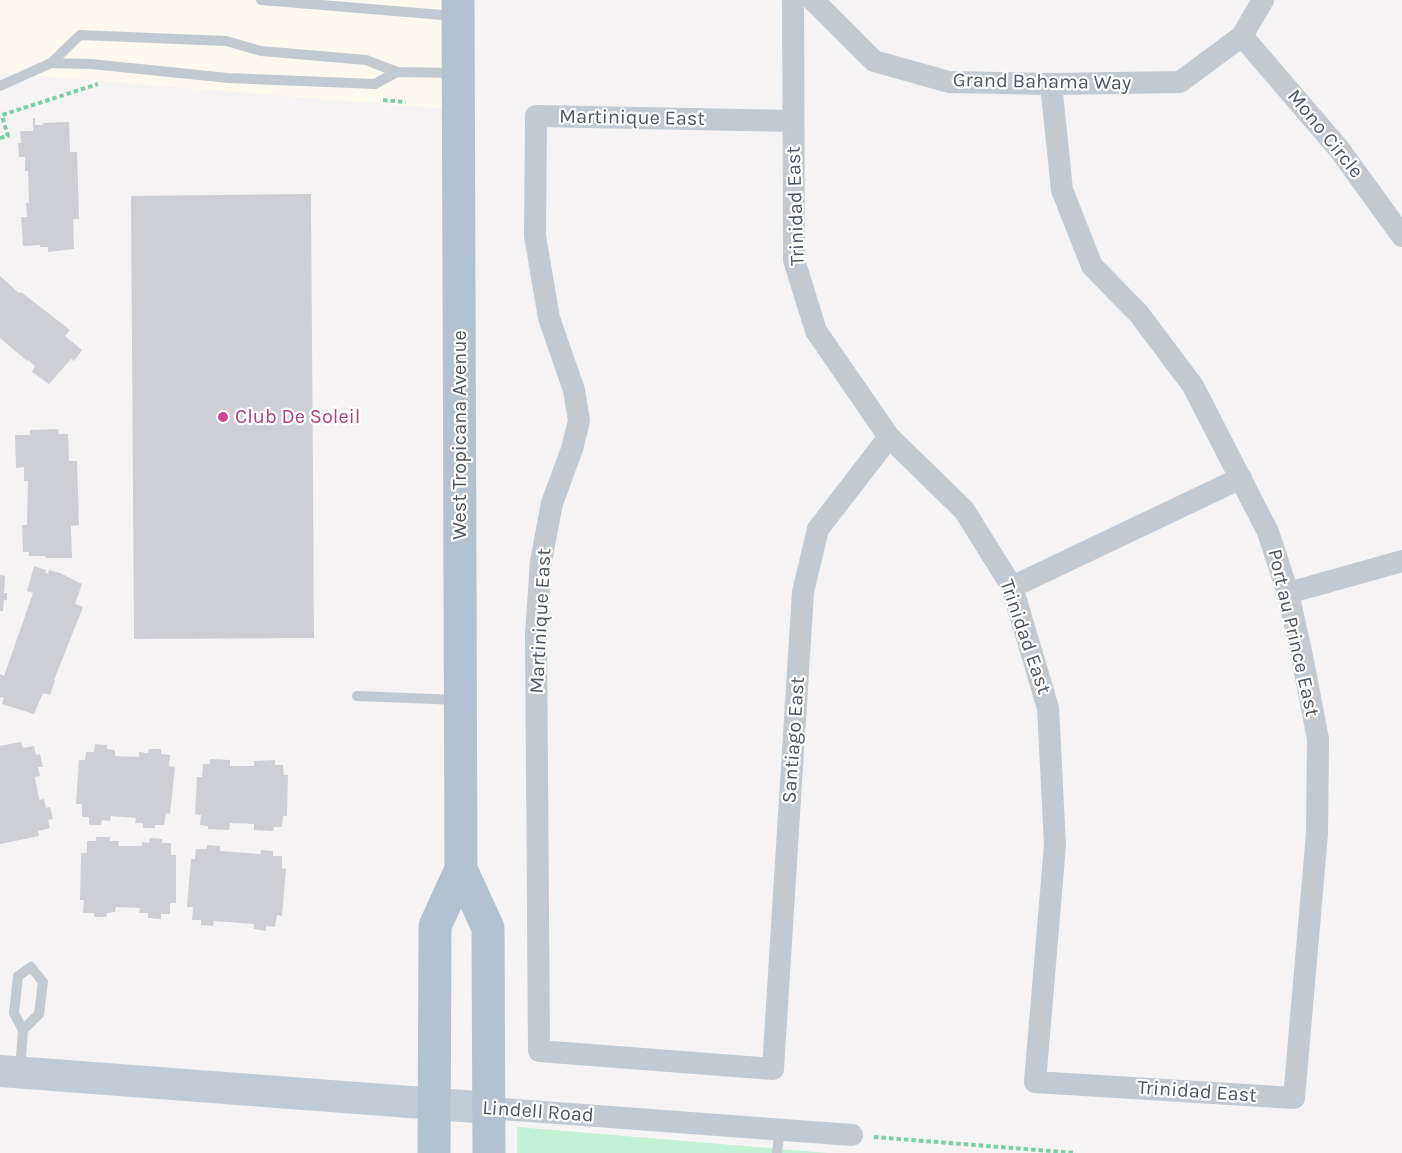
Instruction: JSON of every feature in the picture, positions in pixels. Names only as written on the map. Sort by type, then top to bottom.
[{"type":"main road","name":"West Tropicana Avenue","points":[[434,1153],[435,926],[461,869],[458,8]]},
{"type":"main road","name":"West Tropicana Avenue","points":[[461,869],[488,928],[489,1153]]},
{"type":"street","name":"Trinidad East","points":[[793,0],[794,260],[816,331],[889,437],[964,510],[1012,587],[1048,708],[1054,833],[1035,1082],[1294,1098]]},
{"type":"street","name":"Grand Bahama Way","points":[[813,0],[874,61],[949,82],[1051,84],[1180,82],[1242,36],[1263,0]]},
{"type":"street","name":"Mono Circle","points":[[1242,36],[1392,207],[1402,236]]},
{"type":"street","name":"Port au Prince East","points":[[1051,84],[1062,190],[1092,266],[1139,314],[1192,386],[1268,532],[1288,593],[1318,739],[1317,834],[1294,1098]]},
{"type":"street","name":"Martinique East","points":[[773,1069],[539,1051],[536,634],[541,561],[552,503],[572,449],[579,420],[574,390],[549,318],[535,236],[536,116],[793,122]]},
{"type":"street","name":"Santiago East","points":[[773,1069],[803,592],[818,528],[889,437]]},
{"type":"street","points":[[1012,587],[1241,477]]},
{"type":"street","points":[[1288,593],[1402,561]]},
{"type":"street","name":"Lindell Road","points":[[10,1072],[852,1136]]},
{"type":"lane","points":[[261,0],[458,8]]},
{"type":"lane","points":[[0,86],[51,63],[80,35],[226,41],[261,51],[366,60],[398,72],[458,73]]},
{"type":"lane","points":[[51,63],[91,64],[228,78],[375,84],[398,72]]},
{"type":"lane","points":[[357,696],[461,700]]},
{"type":"lane","points":[[10,1072],[23,1030],[39,1014],[43,982],[31,967],[18,976],[14,1013],[23,1030]]},
{"type":"lane","points":[[777,1153],[780,1130]]},
{"type":"path","points":[[0,138],[8,136],[2,116],[5,114],[96,84],[107,85]]},
{"type":"path","points":[[371,99],[406,102]]},
{"type":"path","points":[[852,1136],[1076,1153]]},
{"type":"shaded area","points":[[0,0],[458,0],[458,110],[0,73]]},
{"type":"green space","points":[[517,1127],[828,1153],[517,1153]]},
{"type":"building","points":[[33,118],[35,118],[35,125],[69,122],[70,152],[77,152],[79,219],[73,219],[74,249],[48,252],[48,247],[40,247],[40,245],[23,246],[21,217],[27,217],[28,171],[25,171],[25,157],[19,157],[18,143],[21,143],[20,131],[33,131]]},
{"type":"building","name":"Club De Soleil","points":[[311,194],[314,638],[134,639],[131,196]]},
{"type":"building","points":[[0,276],[19,293],[21,292],[70,330],[65,336],[82,350],[74,361],[71,359],[49,384],[32,372],[35,366],[0,338]]},
{"type":"building","points":[[58,429],[59,434],[68,434],[69,461],[77,461],[79,525],[71,526],[72,558],[29,556],[29,552],[23,552],[22,525],[27,525],[28,481],[24,481],[24,467],[16,468],[15,435],[30,435],[30,430]]},
{"type":"building","points":[[34,566],[46,570],[48,574],[49,570],[60,573],[82,584],[75,604],[83,607],[50,695],[43,693],[34,714],[2,704],[4,698],[0,697],[0,674],[4,676],[33,593],[27,591]]},
{"type":"building","points":[[0,575],[5,576],[4,593],[7,593],[3,611],[0,611]]},
{"type":"building","points":[[21,742],[23,748],[34,746],[36,755],[40,754],[43,767],[38,767],[40,776],[35,777],[39,800],[44,799],[46,808],[50,807],[53,819],[48,820],[50,828],[38,831],[39,836],[0,844],[0,746]]},
{"type":"building","points":[[95,744],[107,745],[107,749],[115,750],[115,756],[139,757],[139,752],[148,753],[149,749],[161,749],[161,754],[170,755],[169,766],[175,767],[170,814],[166,813],[164,825],[143,828],[143,823],[135,823],[136,818],[111,816],[110,821],[102,820],[101,825],[89,825],[89,817],[82,817],[82,804],[76,804],[79,760],[85,760],[86,752],[94,752]]},
{"type":"building","points":[[210,759],[230,760],[230,766],[254,766],[254,761],[275,760],[275,765],[283,765],[284,775],[288,775],[287,816],[283,816],[282,827],[274,827],[273,831],[254,830],[254,824],[230,823],[229,830],[208,829],[208,826],[200,825],[201,815],[195,814],[197,777],[202,777],[203,764],[210,764]]},
{"type":"building","points":[[96,837],[110,837],[110,841],[119,841],[118,846],[142,846],[142,842],[149,843],[150,838],[162,839],[162,843],[171,843],[171,855],[176,855],[176,903],[170,903],[170,914],[161,914],[161,919],[148,918],[148,913],[139,913],[140,908],[116,907],[115,912],[107,913],[106,917],[94,917],[94,913],[83,913],[84,900],[80,900],[81,853],[87,853],[87,841],[96,841]]},
{"type":"building","points":[[207,845],[220,846],[220,851],[260,854],[261,850],[273,851],[273,856],[282,856],[282,868],[286,869],[282,916],[277,915],[275,927],[266,926],[266,931],[254,929],[254,924],[214,921],[213,926],[201,925],[201,920],[192,920],[193,907],[187,907],[191,859],[195,859],[196,849],[207,849]]},
{"type":"place","name":"Club De Soleil","points":[[223,417]]}]
